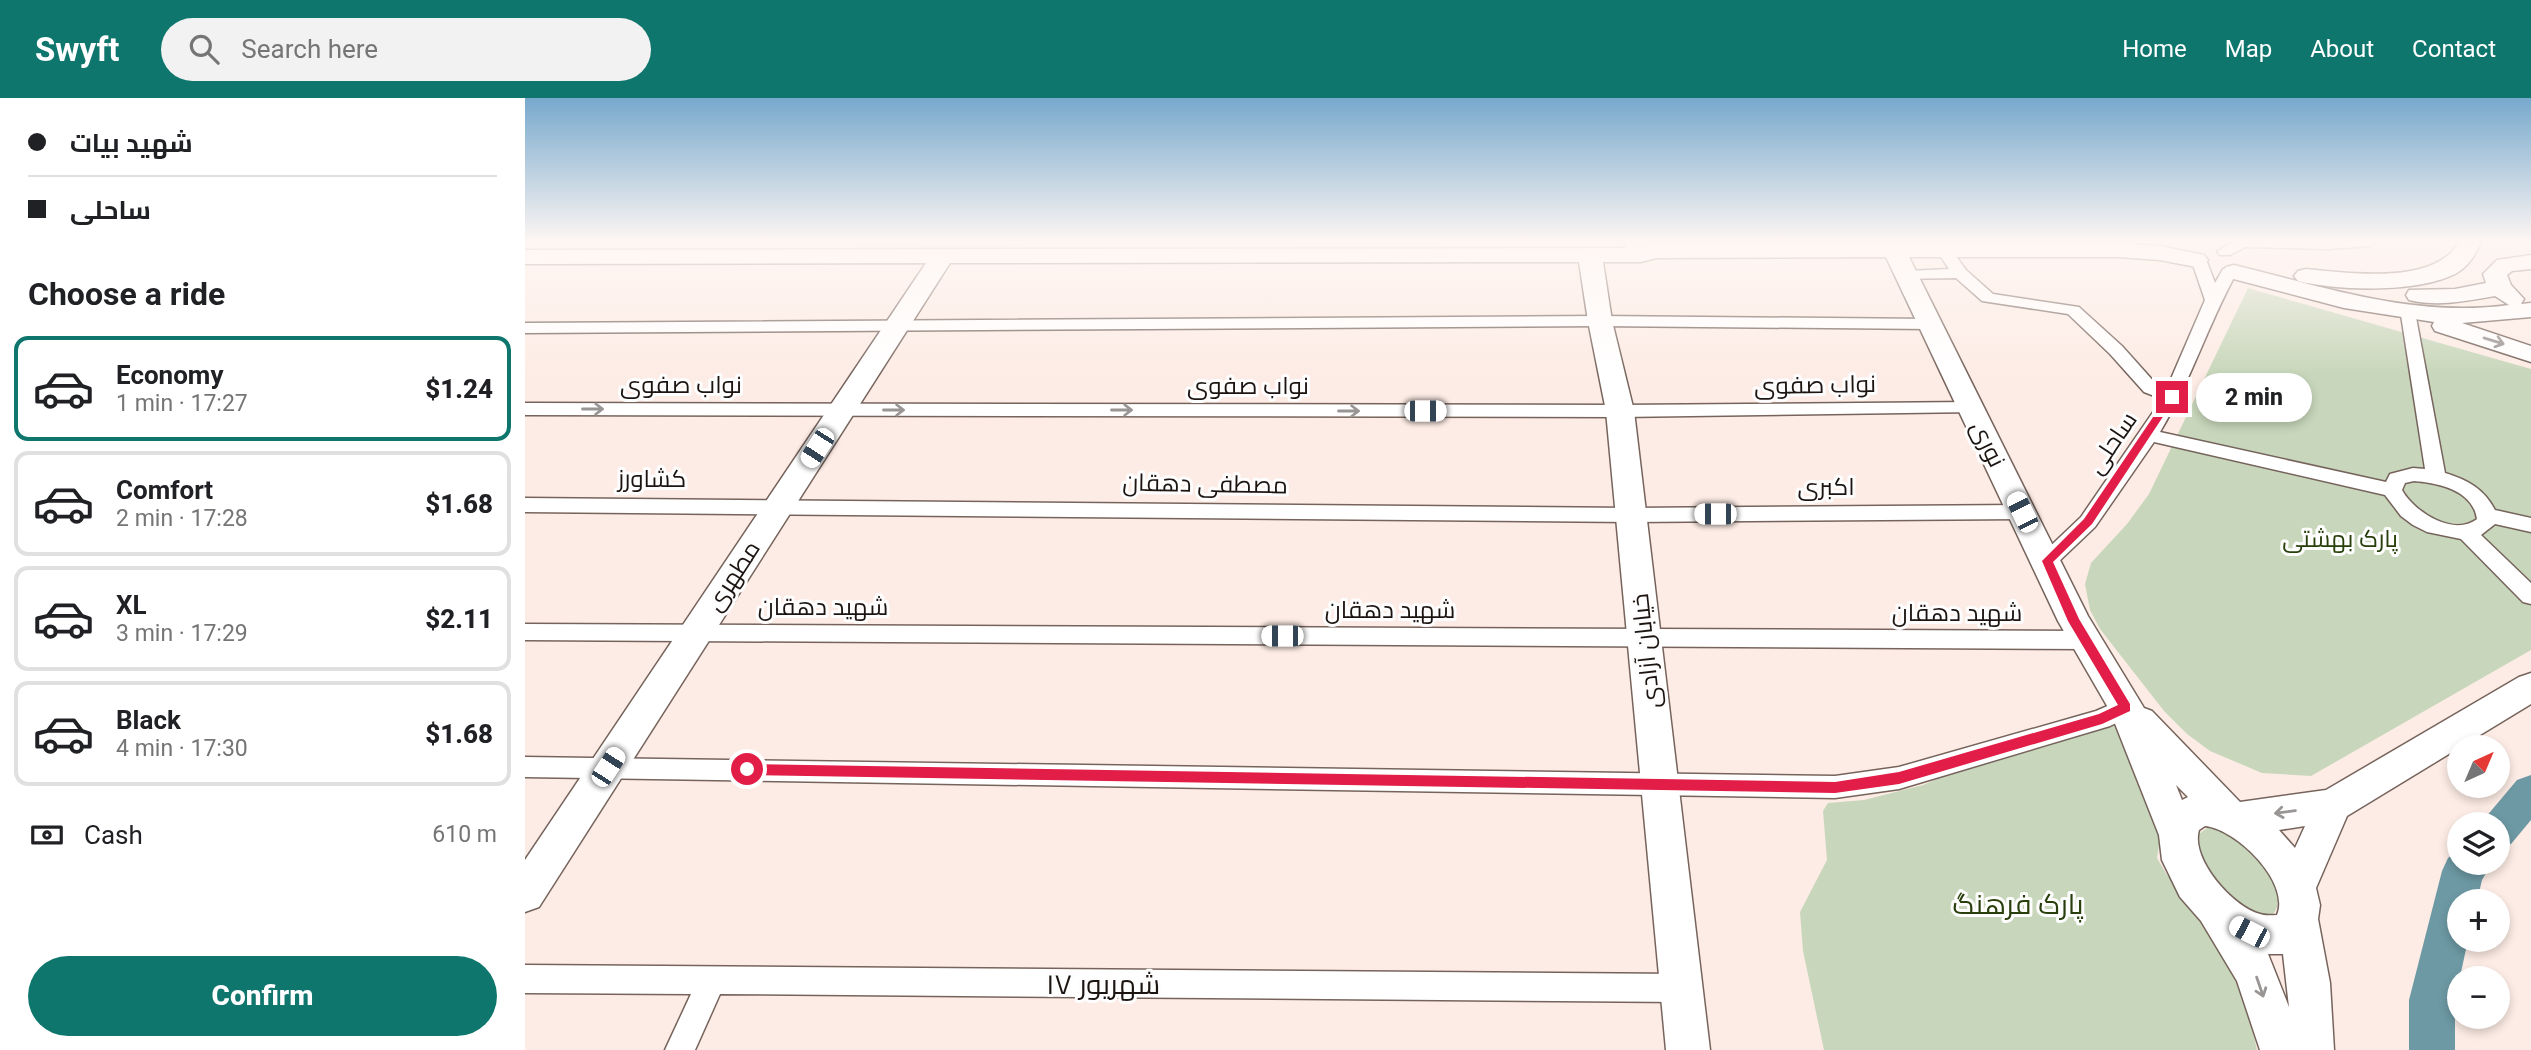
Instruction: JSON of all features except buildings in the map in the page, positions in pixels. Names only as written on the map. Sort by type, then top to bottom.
[{"type":"main road","name":"مطهری","points":[[525,894],[924,285]]},
{"type":"main road","name":"خیابان آزادی","points":[[1594,285],[1620,411],[1688,1050]]},
{"type":"main road","name":"نوری","points":[[1911,285],[2074,621],[2126,707]]},
{"type":"main road","points":[[2305,285],[2368,307],[2409,315],[2531,354]]},
{"type":"main road","points":[[2354,285],[2398,294],[2455,296],[2500,288],[2531,310]]},
{"type":"main road","points":[[2409,315],[2482,317],[2531,310]]},
{"type":"main road","points":[[2177,833],[2179,824],[2191,811],[2213,810],[2232,816],[2333,805],[2531,687]]},
{"type":"main road","points":[[2126,707],[2232,816],[2269,845],[2285,866],[2297,904],[2309,983],[2312,1050]]},
{"type":"main road","points":[[2126,707],[2177,833],[2183,863],[2195,886],[2214,908],[2255,971],[2282,1050]]},
{"type":"main road","points":[[2214,908],[2236,926],[2263,937],[2287,934],[2295,928],[2297,904],[2333,805]]},
{"type":"street","points":[[1974,285],[1988,298],[2073,310],[2116,350],[2150,388],[2172,397]]},
{"type":"street","name":"ساحلی","points":[[2047,561],[2088,522],[2149,435],[2172,397],[2213,300],[2216,285]]},
{"type":"street","points":[[2213,300],[2216,285]]},
{"type":"street","points":[[2409,315],[2436,477]]},
{"type":"street","points":[[525,328],[896,328],[1600,321],[1930,324]]},
{"type":"street","name":"نواب صفوی","points":[[525,409],[1620,411],[1971,408]]},
{"type":"street","points":[[2149,435],[2392,491]]},
{"type":"street","points":[[2404,476],[2436,477],[2470,493],[2487,515],[2483,526],[2466,532],[2442,529],[2418,519],[2399,505],[2392,491],[2393,484],[2404,476]]},
{"type":"street","name":"کشاورز","points":[[525,505],[779,506]]},
{"type":"street","name":"مصطفی دهقان","points":[[779,506],[1631,515]]},
{"type":"street","name":"اکبری","points":[[1631,515],[2022,512]]},
{"type":"street","points":[[2487,515],[2531,525]]},
{"type":"street","points":[[2466,532],[2531,596]]},
{"type":"street","name":"شهید دهقان","points":[[525,632],[2087,640]]},
{"type":"street","points":[[525,767],[1835,787],[1899,778],[2102,719],[2126,707]]},
{"type":"street","name":"۱۷ شهریور","points":[[525,979],[1682,988]]},
{"type":"street","points":[[680,1050],[712,980]]},
{"type":"green space","name":"پارک بهشتی","points":[[2248,288],[2531,369],[2531,650],[2311,776],[2262,773],[2210,751],[2187,734],[2164,711],[2100,629],[2090,610],[2085,584],[2091,563],[2127,524],[2149,494]]},
{"type":"green space","name":"پارک فرهنگ","points":[[2119,723],[2162,826],[2157,858],[2167,875],[2185,890],[2232,972],[2248,1010],[2257,1050],[1824,1050],[1803,951],[1800,912],[1827,860],[1823,811],[1828,803],[1864,800],[1923,785],[1975,763]]},
{"type":"green space","points":[[2211,825],[2230,831],[2240,838],[2268,871],[2278,897],[2277,908],[2270,917],[2245,910],[2220,889],[2210,875],[2198,847],[2199,834]]},
{"type":"waterway","points":[[2510,816],[2531,792]]},
{"type":"waterway","points":[[2432,1050],[2432,1000],[2462,875]]},
{"type":"route","points":[[747,769],[1835,787],[1899,778],[2102,719],[2126,707],[2074,621],[2047,561],[2088,522],[2149,435],[2172,397]]}]
